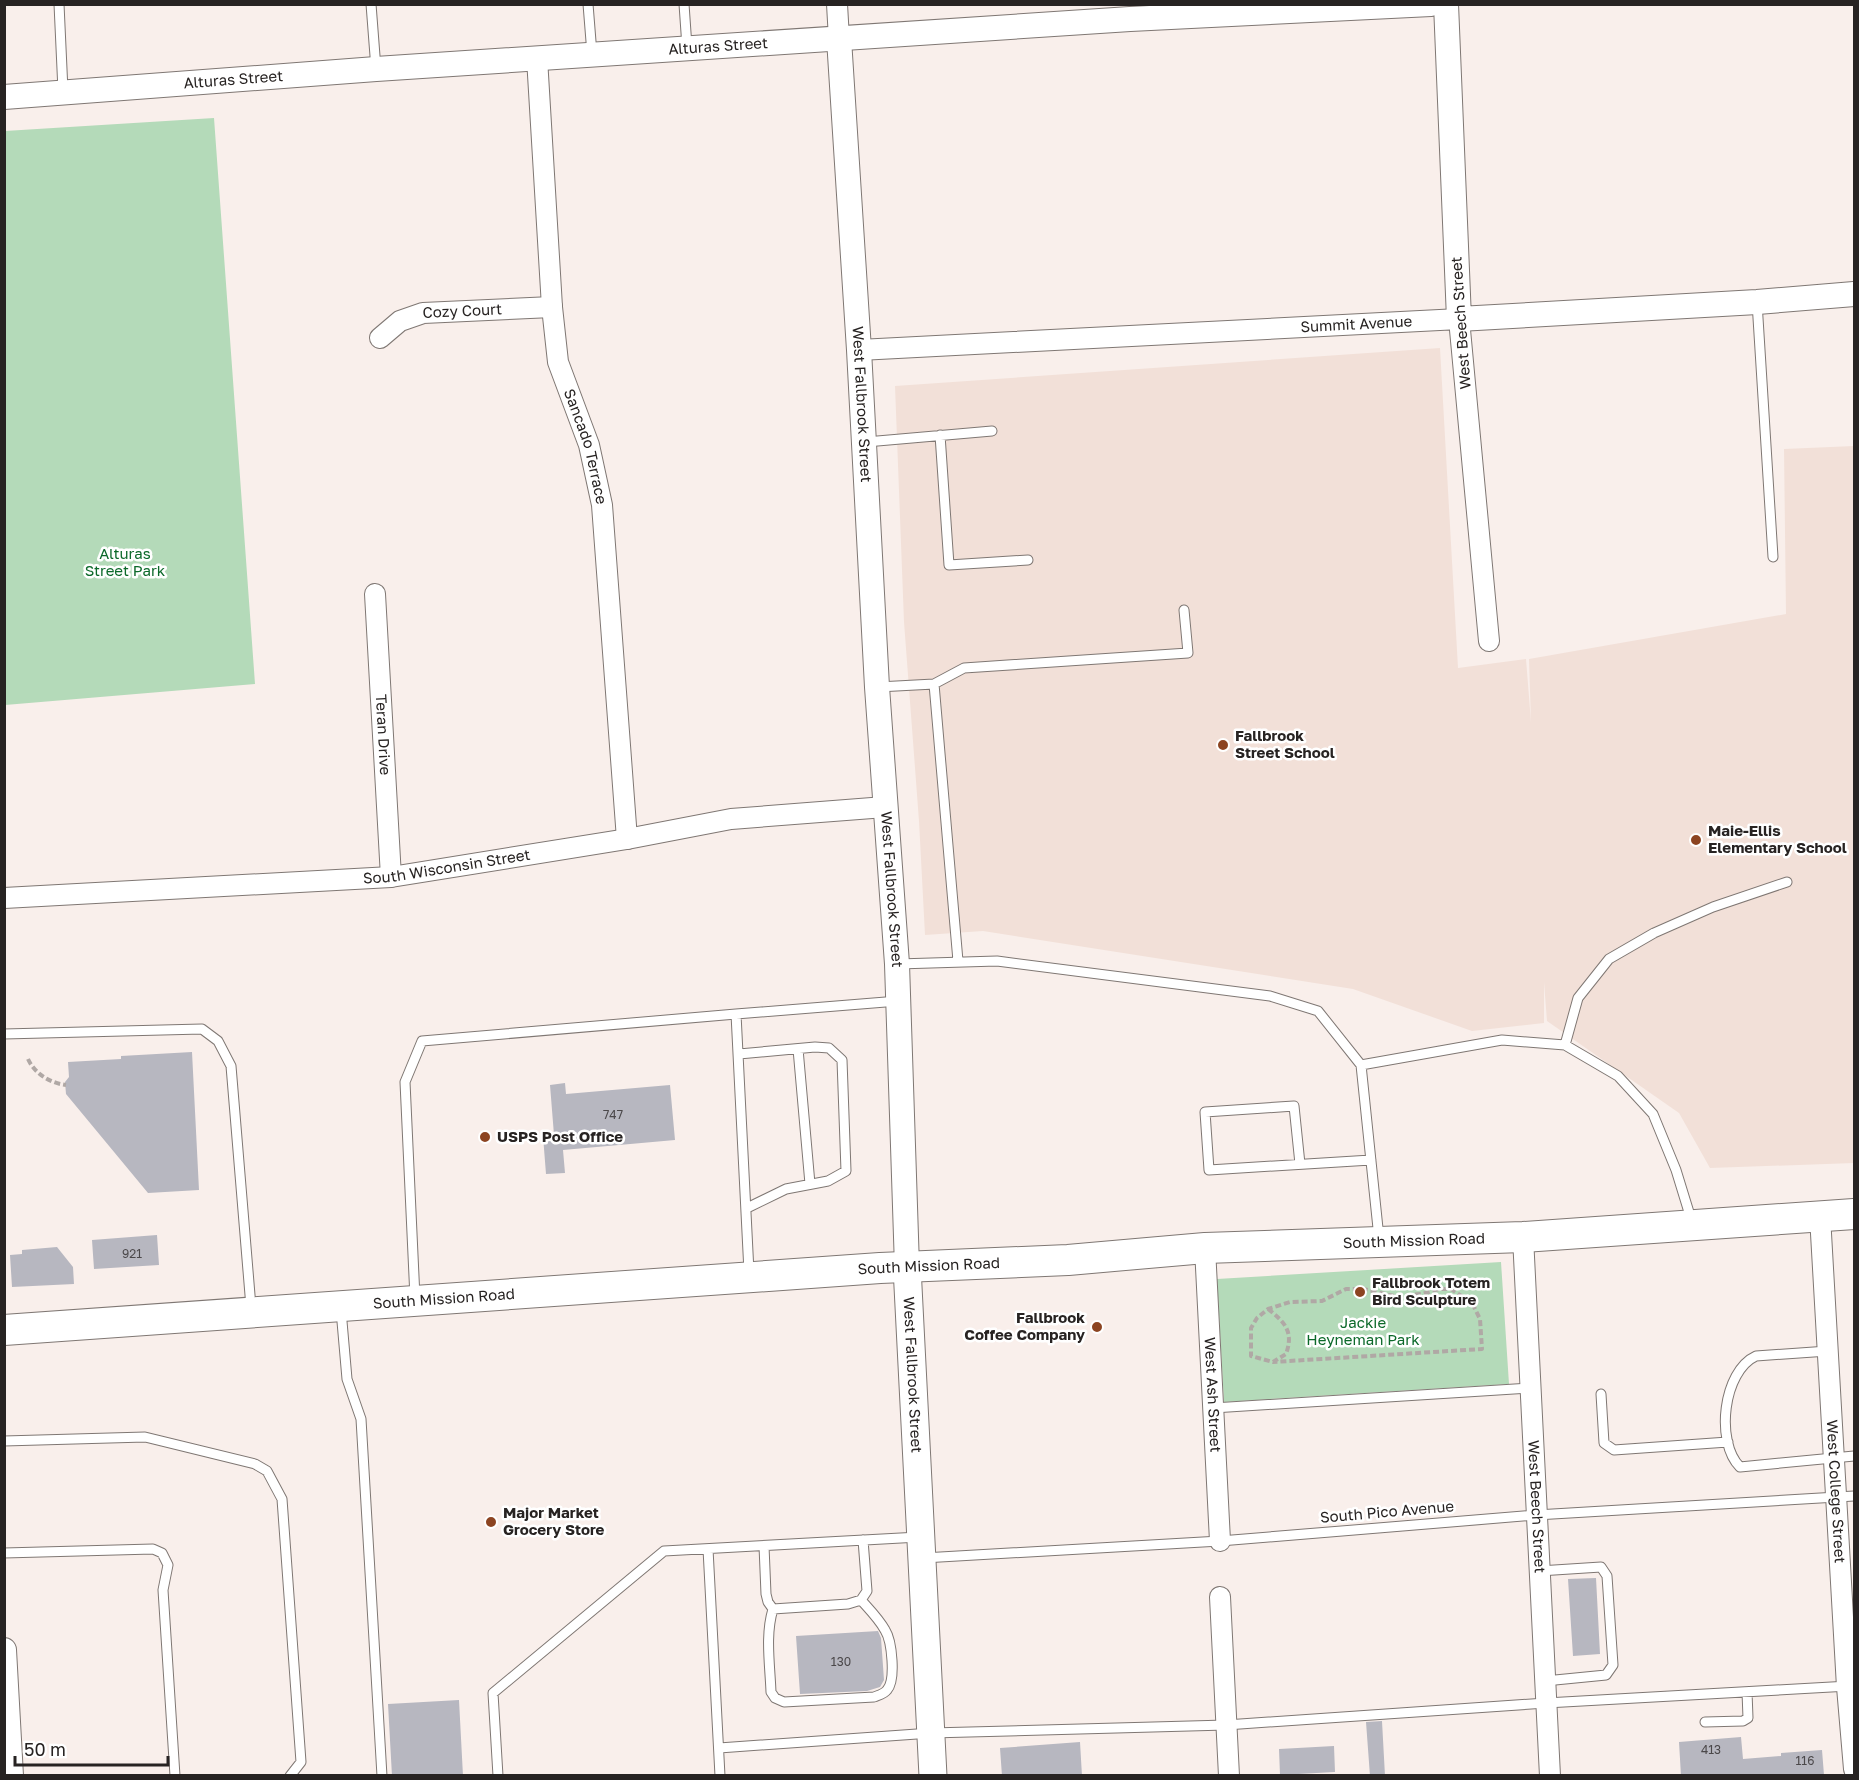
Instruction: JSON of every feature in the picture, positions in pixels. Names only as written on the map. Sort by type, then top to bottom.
[{"type":"main road","name":"South Mission Road","points":[[4,1330],[750,1276],[1068,1260],[1204,1248],[1523,1237],[1854,1214]]},
{"type":"main road","name":"West Fallbrook Street","points":[[907,1267],[933,1776]]},
{"type":"street","name":"West Fallbrook Street","points":[[837,4],[859,350],[876,687],[897,964],[907,1267]]},
{"type":"street","name":"Alturas Street","points":[[4,97],[376,69],[839,39],[1130,15],[1431,4]]},
{"type":"street","name":"West Beech Street","points":[[1446,4],[1459,319],[1490,641]]},
{"type":"street","name":"Sancado Terrace","points":[[537,58],[552,307],[558,362],[589,445],[602,505],[627,839]]},
{"type":"street","name":"Summit Avenue","points":[[859,350],[1459,319],[1854,294]]},
{"type":"street","name":"Cozy Court","points":[[380,338],[400,321],[423,313],[552,307]]},
{"type":"street","name":"Teran Drive","points":[[375,594],[391,877]]},
{"type":"street","name":"South Wisconsin Street","points":[[4,898],[391,877],[627,839],[731,819],[885,807]]},
{"type":"street","name":"West College Street","points":[[1820,1215],[1834,1458],[1845,1496],[1854,1769]]},
{"type":"street","name":"West Beech Street","points":[[1523,1237],[1550,1776]]},
{"type":"street","name":"West Ash Street","points":[[1204,1248],[1220,1541]]},
{"type":"street","points":[[1220,1597],[1229,1776]]},
{"type":"street","points":[[4,1650],[9,1765]]},
{"type":"lane","points":[[59,4],[63,93]]},
{"type":"lane","points":[[371,4],[376,69]]},
{"type":"lane","points":[[588,4],[592,54]]},
{"type":"lane","points":[[684,4],[687,48]]},
{"type":"lane","points":[[1756,302],[1773,557]]},
{"type":"lane","points":[[864,442],[993,431]]},
{"type":"lane","points":[[940,435],[949,565],[1028,560]]},
{"type":"lane","points":[[876,687],[934,684],[964,668],[1188,653],[1184,610]]},
{"type":"lane","points":[[934,684],[958,961]]},
{"type":"lane","points":[[1566,1045],[1578,998],[1609,959],[1654,933],[1713,907],[1787,882]]},
{"type":"lane","points":[[897,964],[997,961],[1270,996],[1318,1011],[1361,1065],[1380,1243]]},
{"type":"lane","points":[[415,1301],[405,1082],[422,1041],[898,1001]]},
{"type":"lane","points":[[736,1014],[750,1276]]},
{"type":"lane","points":[[4,1034],[202,1029],[218,1041],[231,1066],[252,1313]]},
{"type":"lane","points":[[1361,1065],[1502,1040],[1566,1045],[1618,1076],[1653,1114],[1676,1170],[1693,1224]]},
{"type":"lane","points":[[739,1054],[829,1048],[842,1060],[846,1171],[828,1181],[786,1189],[747,1208]]},
{"type":"lane","points":[[798,1049],[810,1184]]},
{"type":"lane","points":[[1300,1164],[1294,1106],[1205,1112],[1209,1170],[1371,1161]]},
{"type":"lane","points":[[341,1306],[347,1378],[361,1419],[382,1776]]},
{"type":"lane","points":[[1828,1351],[1756,1356],[1746,1361],[1738,1371],[1727,1396],[1725,1424],[1731,1459],[1740,1467],[1854,1456]]},
{"type":"lane","points":[[1213,1408],[1530,1388]]},
{"type":"lane","points":[[1601,1394],[1604,1443],[1614,1450],[1728,1442]]},
{"type":"lane","points":[[4,1441],[145,1437],[255,1464],[267,1471],[282,1499],[301,1762],[290,1776]]},
{"type":"lane","name":"South Pico Avenue","points":[[498,1776],[493,1693],[664,1551],[863,1540],[921,1548],[1220,1541],[1536,1515],[1845,1496]]},
{"type":"lane","points":[[773,1609],[848,1604],[861,1600],[867,1591],[863,1540]]},
{"type":"lane","points":[[764,1546],[766,1594],[773,1609]]},
{"type":"lane","points":[[4,1553],[153,1549],[162,1553],[168,1565],[163,1590],[175,1775]]},
{"type":"lane","points":[[708,1549],[720,1776]]},
{"type":"lane","points":[[1539,1571],[1601,1567],[1607,1576],[1613,1665],[1606,1675],[1545,1681]]},
{"type":"lane","points":[[773,1609],[768,1623],[771,1692],[775,1698],[784,1702],[874,1697],[885,1692],[890,1686],[892,1671],[889,1638],[885,1629],[861,1600]]},
{"type":"lane","points":[[719,1748],[931,1734],[1226,1725],[1546,1703],[1851,1686]]},
{"type":"lane","points":[[1705,1722],[1743,1721],[1748,1718],[1747,1692]]},
{"type":"path","points":[[28,1059],[31,1066],[43,1077],[66,1085]]},
{"type":"path","points":[[1451,1288],[1472,1303],[1480,1319],[1482,1349],[1274,1362],[1251,1356],[1251,1328],[1257,1318],[1268,1309],[1290,1302],[1322,1301],[1346,1289],[1364,1289],[1394,1296],[1422,1294],[1451,1288]]},
{"type":"path","points":[[1268,1309],[1281,1319],[1287,1329],[1290,1344],[1287,1354],[1274,1362]]},
{"type":"shaded area","name":"Fallbrook Street School","points":[[1440,348],[1458,668],[1526,659],[1531,722],[1529,659],[1786,614],[1784,449],[1854,446],[1854,1163],[1710,1168],[1679,1113],[1547,1021],[1544,982],[1544,1023],[1472,1031],[1353,989],[983,931],[925,935],[904,622],[895,386]]},
{"type":"green space","name":"Alturas Street Park","points":[[214,118],[255,684],[5,705],[5,131]]},
{"type":"green space","name":"Jackie Heyneman Park","points":[[1501,1262],[1509,1384],[1224,1402],[1217,1279]]},
{"type":"building","points":[[192,1052],[199,1190],[148,1193],[66,1094],[65,1082],[69,1077],[68,1062]]},
{"type":"building","points":[[565,1083],[566,1094],[670,1085],[675,1140],[563,1150],[565,1173],[546,1174],[543,1136],[554,1135],[550,1085]]},
{"type":"building","points":[[157,1235],[159,1265],[94,1269],[92,1240]]},
{"type":"building","points":[[57,1247],[73,1267],[74,1284],[12,1287],[10,1255],[22,1254],[22,1250]]},
{"type":"building","points":[[1596,1578],[1600,1654],[1573,1656],[1568,1579]]},
{"type":"building","points":[[878,1631],[881,1638],[884,1680],[880,1687],[867,1691],[800,1694],[796,1636]]},
{"type":"building","points":[[459,1700],[463,1776],[392,1776],[388,1704]]},
{"type":"building","points":[[1382,1721],[1385,1776],[1370,1776],[1366,1722]]},
{"type":"building","points":[[1741,1737],[1743,1759],[1822,1750],[1824,1775],[1681,1776],[1679,1742]]},
{"type":"building","points":[[1080,1742],[1082,1776],[1002,1776],[1000,1748]]},
{"type":"building","points":[[1334,1746],[1335,1772],[1280,1775],[1279,1749]]},
{"type":"place","name":"Fallbrook Street School","points":[[1223,745]]},
{"type":"place","name":"Maie-Ellis Elementary School","points":[[1696,840]]},
{"type":"place","name":"USPS Post Office","points":[[485,1137]]},
{"type":"place","name":"Fallbrook Totem Bird Sculpture","points":[[1360,1292]]},
{"type":"place","name":"Fallbrook Coffee Company","points":[[1097,1327]]},
{"type":"place","name":"Major Market Grocery Store","points":[[491,1522]]}]
